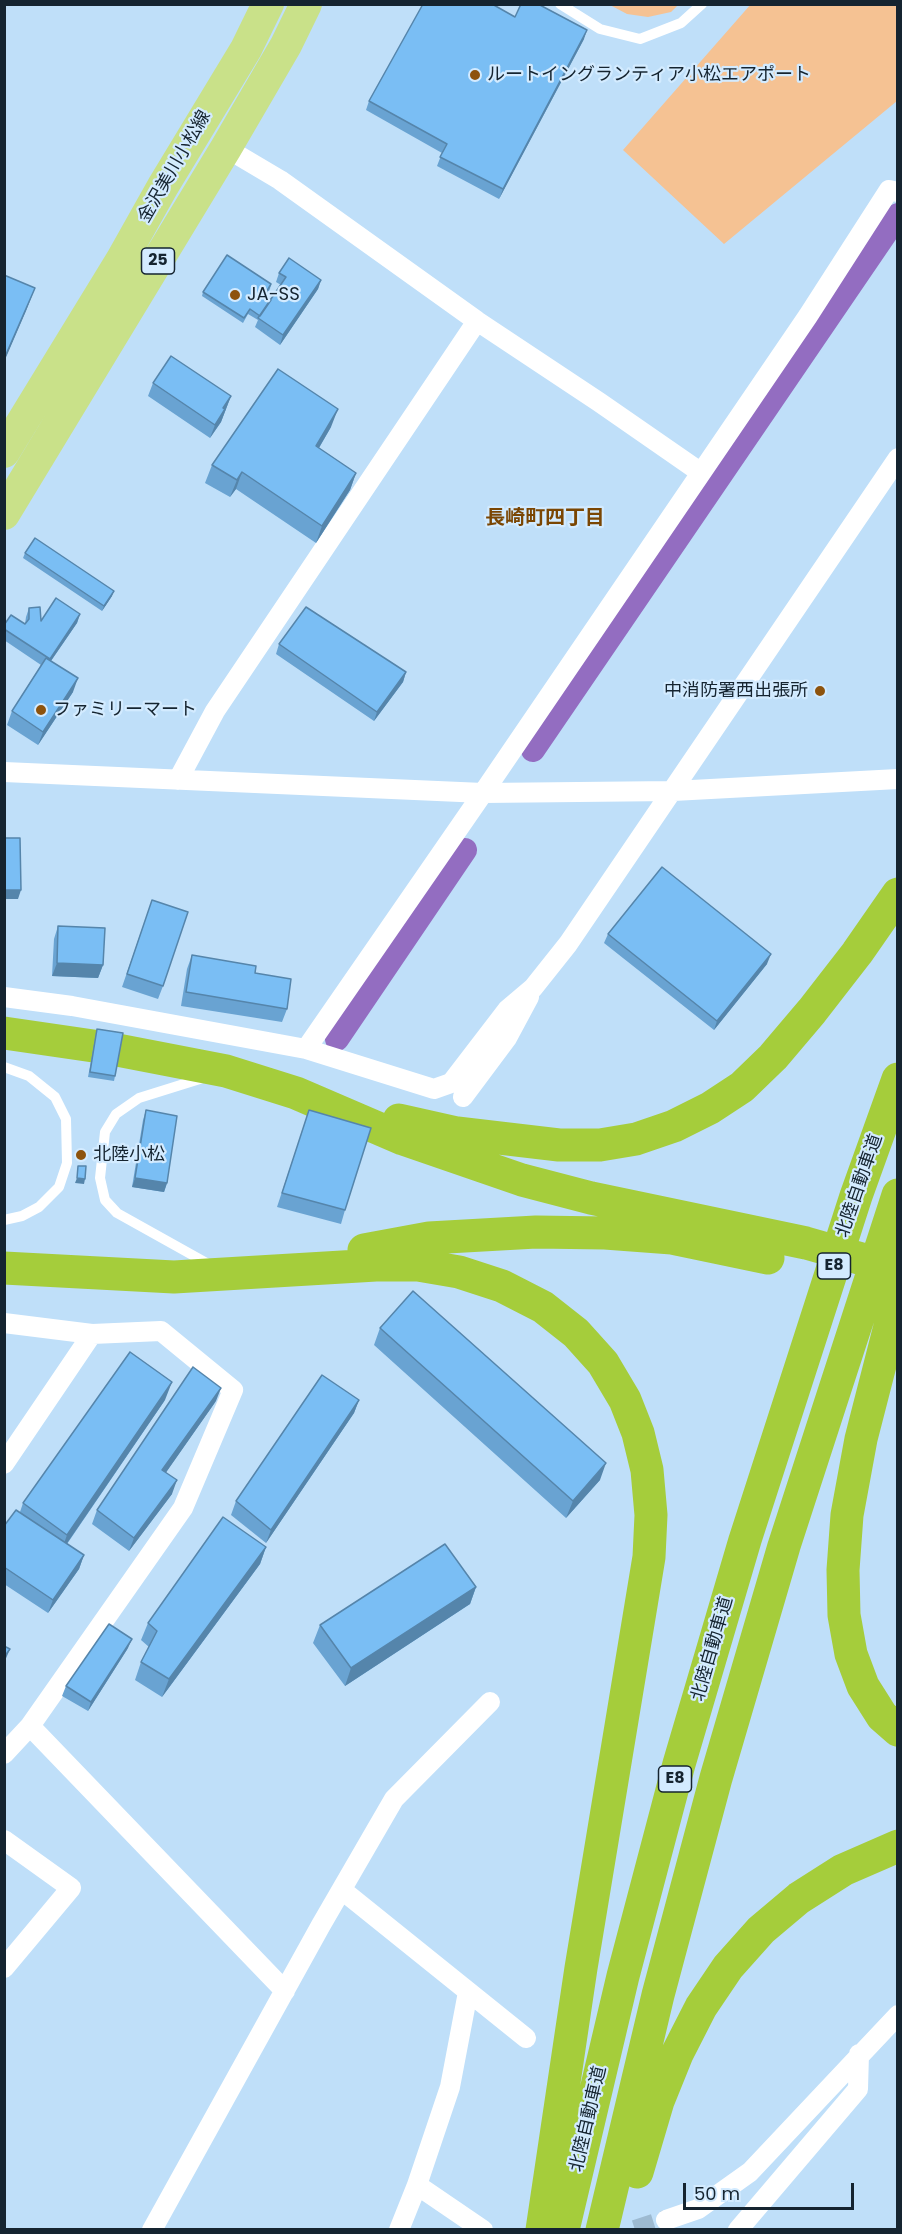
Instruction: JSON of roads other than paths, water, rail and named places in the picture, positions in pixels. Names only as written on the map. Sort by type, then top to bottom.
[{"type":"highway","points":[[4,1034],[25,1035],[107,1048],[226,1071],[296,1093],[417,1124],[503,1139],[559,1145],[600,1145],[636,1139],[674,1126],[710,1108],[742,1087],[812,1011],[857,953],[897,894]]},
{"type":"highway","name":"北陸自動車道","points":[[563,2229],[623,1976],[679,1764],[745,1540],[856,1196],[897,1079]]},
{"type":"highway","points":[[296,1093],[403,1139],[522,1180],[591,1198],[806,1244],[862,1259],[897,1272]]},
{"type":"highway","name":"北陸自動車道","points":[[602,2229],[658,1995],[716,1778],[784,1545],[895,1201]]},
{"type":"highway","points":[[272,1271],[429,1238],[536,1232],[605,1233],[672,1238],[735,1250],[806,1267],[897,1295],[861,1439],[847,1515],[843,1570],[844,1615],[851,1654],[863,1686],[882,1716],[897,1730]]},
{"type":"highway","points":[[4,1268],[174,1276],[228,1275],[376,1264],[418,1265],[459,1272],[502,1286],[543,1307],[576,1333],[603,1362],[625,1400],[638,1433],[647,1470],[651,1515],[649,1557],[542,2229]]},
{"type":"highway","points":[[620,2229],[658,2102],[677,2054],[701,2007],[728,1967],[761,1930],[799,1898],[843,1870],[897,1846]]},
{"type":"main road","name":"金沢美川小松線","points":[[4,452],[123,259],[163,186],[246,49],[268,4]]},
{"type":"main road","name":"25","points":[[4,514],[226,148],[286,45],[306,4]]},
{"type":"street","points":[[226,148],[280,180],[477,321],[700,472]]},
{"type":"street","points":[[306,1049],[808,316],[890,190],[897,192]]},
{"type":"street","points":[[178,780],[215,711],[477,321]]},
{"type":"street","points":[[463,1097],[507,1038],[533,988],[568,944],[897,458]]},
{"type":"street","points":[[7,776],[178,780],[483,793],[673,791],[895,774]]},
{"type":"street","points":[[4,997],[72,1006],[306,1049],[434,1089],[451,1083],[507,1010],[533,988]]},
{"type":"street","points":[[4,1323],[92,1334],[161,1331],[233,1390],[183,1508],[30,1726],[4,1754]]},
{"type":"street","points":[[4,1464],[92,1334]]},
{"type":"street","points":[[152,2229],[394,1799],[490,1702]]},
{"type":"street","points":[[30,1726],[285,1991]]},
{"type":"street","points":[[4,1840],[71,1888],[4,1968]]},
{"type":"street","points":[[342,1890],[526,2038]]},
{"type":"street","points":[[399,2229],[417,2185],[450,2087],[468,1992]]},
{"type":"street","points":[[666,2220],[698,2210],[750,2172],[859,2055],[895,2023]]},
{"type":"street","points":[[738,2229],[858,2089],[859,2055]]},
{"type":"street","points":[[417,2185],[483,2229]]},
{"type":"lane","points":[[560,4],[600,29],[640,39],[681,24],[702,4]]},
{"type":"lane","points":[[4,1067],[29,1076],[55,1097],[66,1119],[67,1162],[58,1187],[39,1207],[22,1216],[4,1220]]},
{"type":"lane","points":[[226,1071],[139,1098],[116,1114],[105,1132],[100,1178],[105,1200],[117,1213],[228,1275]]},
{"type":"waterway","points":[[533,750],[898,215]]},
{"type":"waterway","points":[[337,1039],[465,850]]},
{"type":"tunnel","points":[[635,2230],[666,2220]]},
{"type":"place","name":"ルートイングランティア小松エアポート","points":[[475,75]]},
{"type":"place","name":"JA-SS","points":[[235,295]]},
{"type":"place","name":"中消防署西出張所","points":[[820,691]]},
{"type":"place","name":"ファミリーマート","points":[[41,710]]},
{"type":"place","name":"北陸小松","points":[[81,1155]]},
{"type":"district","name":"長崎町四丁目","points":[[545,519]]}]
